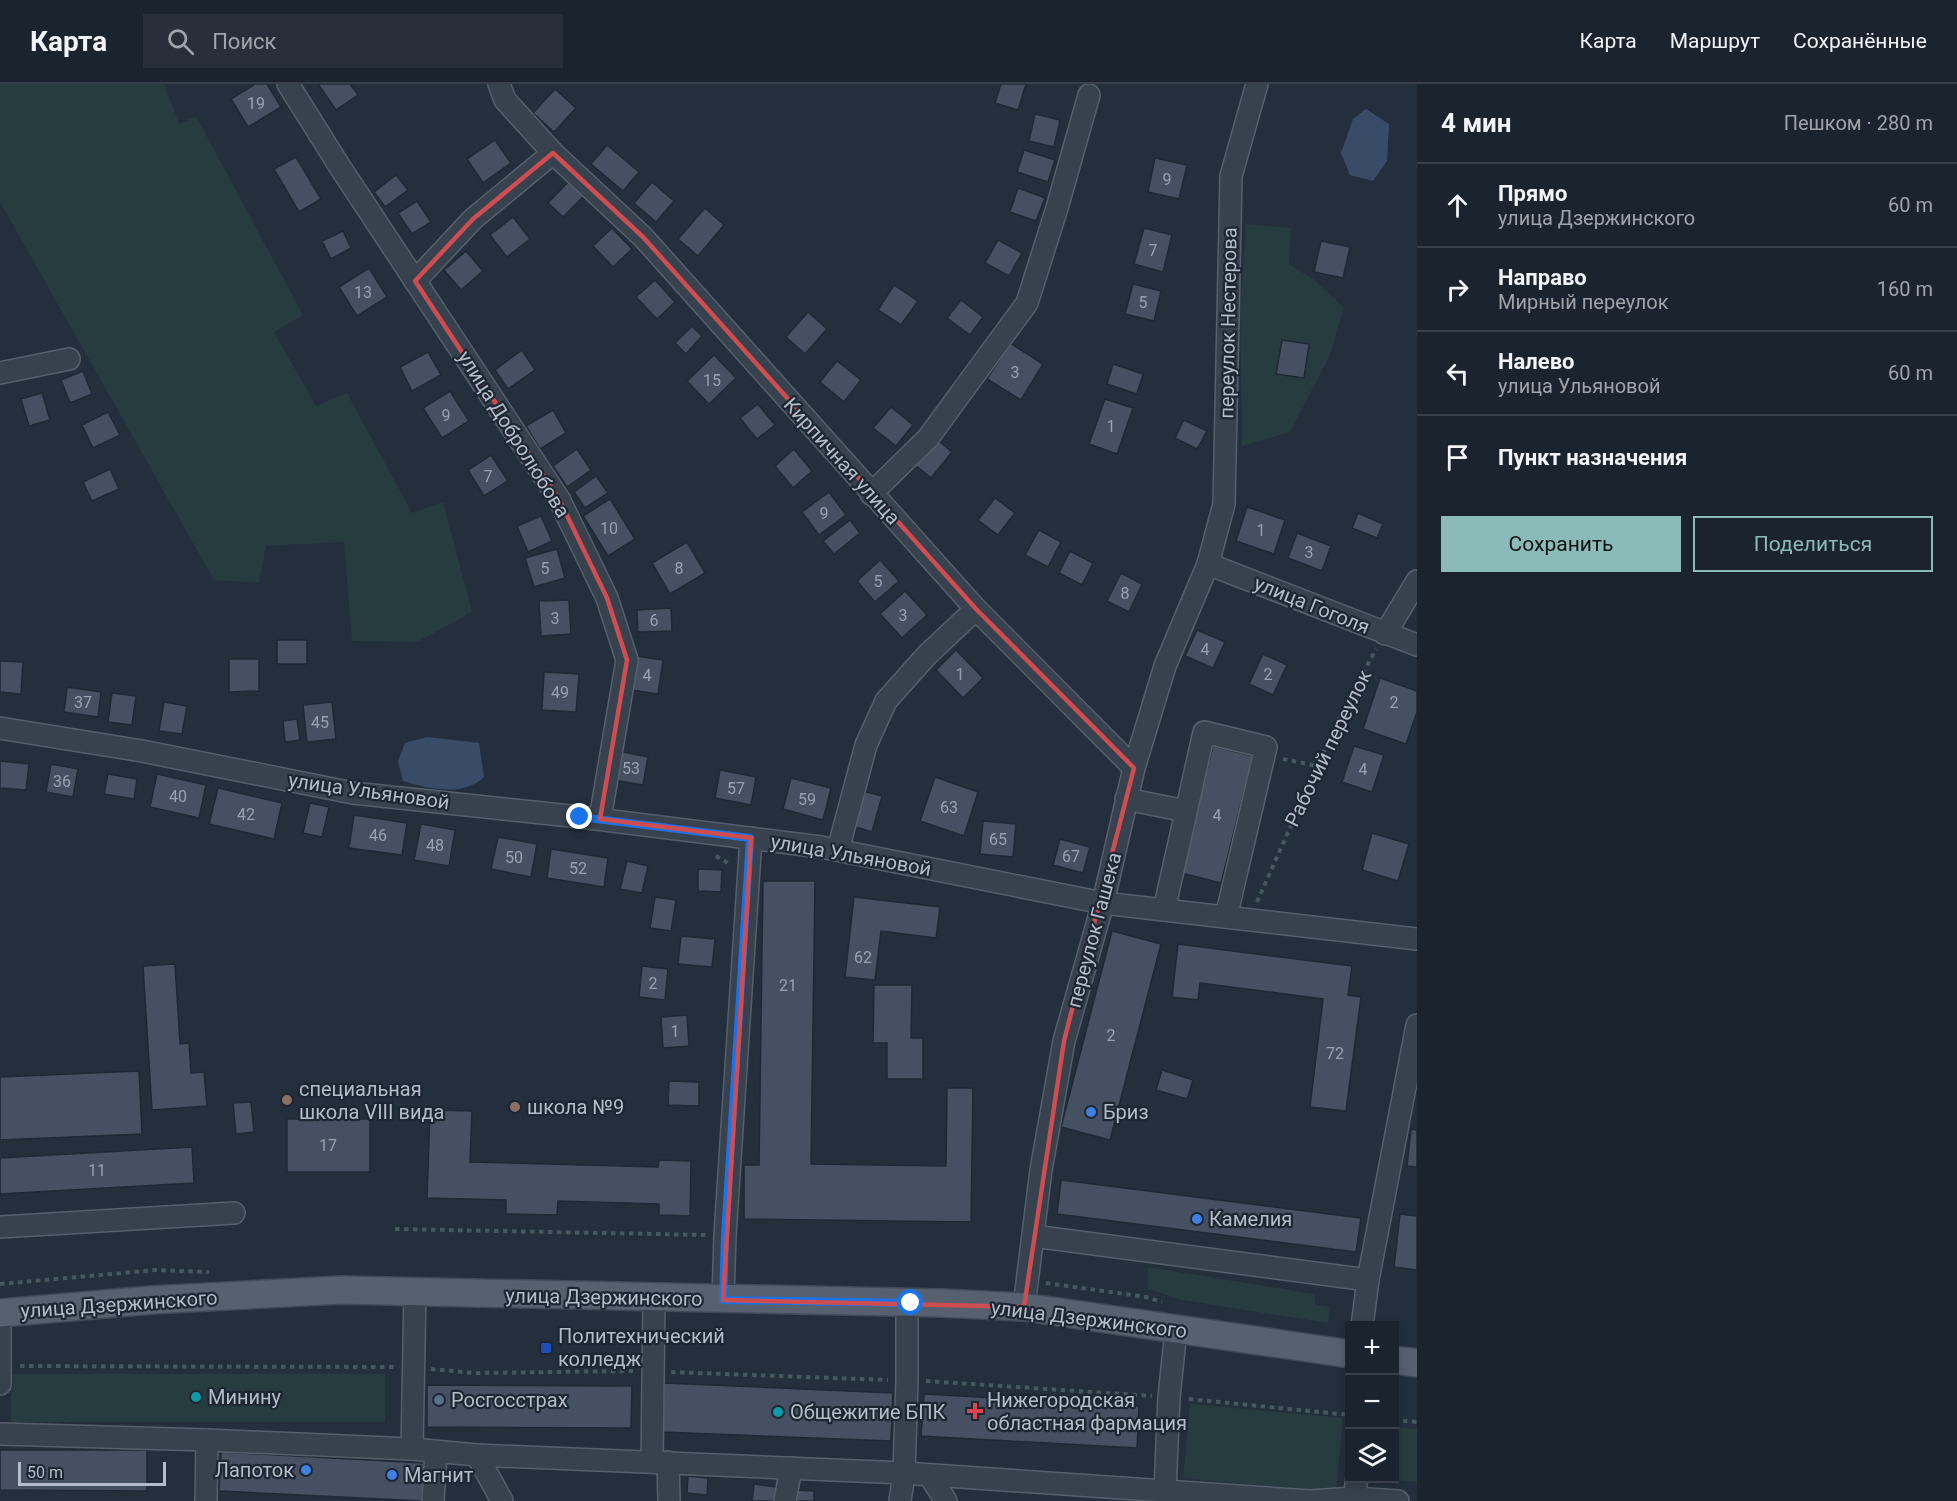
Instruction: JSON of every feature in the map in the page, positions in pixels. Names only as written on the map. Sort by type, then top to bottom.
[{"type":"main road","name":"улица Дзержинского","points":[[0,1313],[151,1300],[329,1291],[907,1303],[1024,1307],[1345,1353]]},
{"type":"main road","points":[[1399,1361],[1417,1363]]},
{"type":"street","name":"улица Добролюбова","points":[[288,84],[340,167],[559,499],[607,598],[627,660],[600,819]]},
{"type":"street","name":"Кирпичная улица","points":[[499,84],[505,100],[553,153],[643,237],[976,609],[1134,768]]},
{"type":"street","name":"переулок Нестерова","points":[[1208,564],[1224,504],[1231,176],[1257,84]]},
{"type":"street","points":[[871,494],[928,438],[1027,303],[1089,94]]},
{"type":"street","points":[[415,281],[473,219],[553,153]]},
{"type":"street","points":[[0,373],[69,359]]},
{"type":"street","name":"улица Гоголя","points":[[1208,564],[1417,645]]},
{"type":"street","name":"переулок Гашека","points":[[1024,1307],[1041,1170],[1064,1041],[1104,903],[1134,768],[1165,666],[1208,564]]},
{"type":"street","points":[[1385,634],[1417,581]]},
{"type":"street","points":[[838,850],[866,745],[886,701],[927,655],[976,609]]},
{"type":"street","name":"улица Ульяновой","points":[[0,728],[142,751],[353,793],[600,819],[838,850],[1104,903],[1417,939]]},
{"type":"street","points":[[1164,910],[1204,732],[1266,747],[1226,917]]},
{"type":"street","points":[[1126,799],[1186,811]]},
{"type":"street","points":[[723,1300],[750,838]]},
{"type":"street","points":[[1363,1321],[1368,1280],[1417,1025]]},
{"type":"street","points":[[0,1227],[234,1213]]},
{"type":"street","points":[[1033,1236],[1368,1280]]},
{"type":"street","points":[[412,1449],[415,1292]]},
{"type":"street","points":[[654,1298],[660,1462],[669,1501]]},
{"type":"street","points":[[900,1501],[904,1473],[907,1303]]},
{"type":"street","points":[[0,1313],[0,1384]]},
{"type":"street","points":[[1165,1491],[1169,1397],[1176,1330]]},
{"type":"street","points":[[0,1434],[207,1440],[412,1449],[477,1455],[904,1473],[1072,1493],[1165,1491],[1310,1501],[1355,1488],[1398,1501]]},
{"type":"street","points":[[206,1501],[207,1440]]},
{"type":"street","points":[[433,1501],[436,1452]]},
{"type":"street","points":[[477,1455],[502,1501]]},
{"type":"street","points":[[785,1501],[791,1468]]},
{"type":"street","points":[[928,1475],[946,1501]]},
{"type":"path","name":"Рабочий переулок","points":[[1249,920],[1337,722],[1385,634]]},
{"type":"path","points":[[1264,756],[1317,766]]},
{"type":"path","points":[[395,1229],[725,1235]]},
{"type":"path","points":[[1399,1420],[1417,1422]]},
{"type":"highlighted area","points":[[553,153],[643,237],[976,609],[1134,768],[1064,1041],[1024,1307],[723,1300],[751,838],[600,819],[627,660],[607,598],[559,499],[415,281],[473,219]]},
{"type":"green space","points":[[0,84],[164,84],[179,124],[196,116],[303,315],[274,332],[316,406],[347,393],[412,513],[443,502],[472,612],[417,642],[352,641],[344,542],[266,546],[259,583],[214,580],[0,202]]},
{"type":"green space","points":[[1246,224],[1291,228],[1289,264],[1316,281],[1344,308],[1329,357],[1290,432],[1242,446],[1240,311]]},
{"type":"green space","points":[[1148,1267],[1314,1294],[1316,1305],[1330,1307],[1328,1323],[1182,1300],[1148,1289]]},
{"type":"green space","points":[[11,1374],[385,1374],[385,1422],[11,1422]]},
{"type":"green space","points":[[1190,1404],[1343,1418],[1336,1492],[1183,1478]]},
{"type":"green space","points":[[1399,1427],[1417,1429],[1417,1482],[1399,1480]]},
{"type":"water","points":[[1366,109],[1389,124],[1387,161],[1373,181],[1350,175],[1341,153],[1353,119]]},
{"type":"water","points":[[427,737],[479,743],[484,777],[466,787],[445,790],[403,781],[398,761],[405,743]]},
{"type":"building","points":[[255,84],[267,84],[281,107],[248,127],[231,99]]},
{"type":"building","points":[[318,84],[350,84],[358,95],[336,110]]},
{"type":"building","points":[[1001,84],[1026,84],[1018,110],[995,103]]},
{"type":"building","points":[[555,89],[576,108],[554,132],[533,113]]},
{"type":"building","points":[[1035,114],[1060,120],[1054,147],[1029,141]]},
{"type":"building","points":[[495,140],[511,163],[483,183],[467,159]]},
{"type":"building","points":[[607,145],[639,172],[623,191],[591,164]]},
{"type":"building","points":[[1024,150],[1055,160],[1048,182],[1017,172]]},
{"type":"building","points":[[296,157],[321,199],[299,212],[274,169]]},
{"type":"building","points":[[1155,158],[1187,165],[1179,199],[1148,192]]},
{"type":"building","points":[[396,175],[408,190],[385,207],[374,192]]},
{"type":"building","points":[[569,181],[584,196],[563,217],[548,203]]},
{"type":"building","points":[[652,182],[674,201],[656,222],[634,203]]},
{"type":"building","points":[[1018,188],[1045,198],[1036,221],[1010,212]]},
{"type":"building","points":[[417,201],[431,222],[412,234],[398,213]]},
{"type":"building","points":[[705,208],[724,225],[698,256],[678,239]]},
{"type":"building","points":[[513,217],[530,239],[507,257],[490,235]]},
{"type":"building","points":[[612,228],[632,249],[613,267],[593,246]]},
{"type":"building","points":[[1144,228],[1172,235],[1163,272],[1134,264]]},
{"type":"building","points":[[343,231],[351,248],[331,259],[322,241]]},
{"type":"building","points":[[998,240],[1022,253],[1009,276],[985,263]]},
{"type":"building","points":[[1321,241],[1350,247],[1343,278],[1314,272]]},
{"type":"building","points":[[466,251],[483,271],[461,290],[444,270]]},
{"type":"building","points":[[369,268],[387,297],[357,316],[339,287]]},
{"type":"building","points":[[655,280],[675,302],[657,319],[636,297]]},
{"type":"building","points":[[1133,284],[1161,291],[1154,321],[1125,314]]},
{"type":"building","points":[[894,285],[918,301],[901,325],[878,310]]},
{"type":"building","points":[[961,300],[983,317],[970,335],[947,318]]},
{"type":"building","points":[[808,312],[827,329],[805,354],[786,337]]},
{"type":"building","points":[[692,326],[702,336],[686,354],[675,343]]},
{"type":"building","points":[[1282,340],[1309,344],[1304,378],[1276,374]]},
{"type":"building","points":[[1010,343],[1043,364],[1021,400],[987,379]]},
{"type":"building","points":[[522,350],[535,370],[508,389],[495,370]]},
{"type":"building","points":[[428,352],[441,375],[412,391],[400,367]]},
{"type":"building","points":[[714,355],[736,378],[709,404],[687,381]]},
{"type":"building","points":[[837,361],[861,380],[844,402],[820,382]]},
{"type":"building","points":[[1113,364],[1143,374],[1137,394],[1107,384]]},
{"type":"building","points":[[83,371],[92,394],[70,403],[61,380]]},
{"type":"building","points":[[450,391],[469,421],[442,438],[423,408]]},
{"type":"building","points":[[42,393],[50,420],[29,426],[21,399]]},
{"type":"building","points":[[1105,399],[1133,408],[1117,454],[1089,444]]},
{"type":"building","points":[[758,404],[775,425],[757,439],[740,418]]},
{"type":"building","points":[[891,407],[913,425],[896,446],[873,428]]},
{"type":"building","points":[[553,410],[566,433],[540,449],[526,426]]},
{"type":"building","points":[[108,412],[120,435],[93,448],[82,425]]},
{"type":"building","points":[[1184,420],[1207,431],[1197,449],[1175,438]]},
{"type":"building","points":[[935,438],[952,452],[931,478],[914,464]]},
{"type":"building","points":[[577,449],[591,470],[567,487],[553,466]]},
{"type":"building","points":[[794,449],[812,471],[793,488],[775,466]]},
{"type":"building","points":[[491,455],[508,481],[484,496],[468,470]]},
{"type":"building","points":[[110,469],[119,489],[92,501],[83,482]]},
{"type":"building","points":[[596,476],[608,493],[585,508],[574,492]]},
{"type":"building","points":[[829,492],[846,515],[819,535],[802,512]]},
{"type":"building","points":[[995,498],[1015,513],[998,535],[978,520]]},
{"type":"building","points":[[610,499],[635,539],[608,556],[583,516]]},
{"type":"building","points":[[1247,507],[1285,520],[1274,554],[1236,541]]},
{"type":"building","points":[[1358,513],[1383,524],[1377,538],[1352,528]]},
{"type":"building","points":[[541,516],[552,541],[528,552],[517,526]]},
{"type":"building","points":[[850,520],[860,533],[834,554],[823,541]]},
{"type":"building","points":[[1039,530],[1061,542],[1048,567],[1025,555]]},
{"type":"building","points":[[1297,533],[1331,546],[1322,571],[1288,558]]},
{"type":"building","points":[[687,542],[705,573],[670,594],[652,563]]},
{"type":"building","points":[[557,549],[565,578],[534,587],[525,558]]},
{"type":"building","points":[[1070,551],[1093,563],[1082,585],[1059,573]]},
{"type":"building","points":[[880,560],[899,581],[875,602],[857,581]]},
{"type":"building","points":[[1121,573],[1142,584],[1129,612],[1107,601]]},
{"type":"building","points":[[905,591],[927,615],[902,638],[880,614]]},
{"type":"building","points":[[569,600],[571,634],[541,636],[539,601]]},
{"type":"building","points":[[671,608],[672,631],[638,632],[637,610]]},
{"type":"building","points":[[1197,630],[1225,642],[1213,668],[1185,656]]},
{"type":"building","points":[[277,640],[307,640],[307,664],[277,664]]},
{"type":"building","points":[[956,650],[983,678],[963,698],[936,670]]},
{"type":"building","points":[[1263,654],[1287,665],[1273,695],[1249,684]]},
{"type":"building","points":[[636,656],[663,660],[658,694],[632,690]]},
{"type":"building","points":[[229,659],[259,659],[259,691],[229,692]]},
{"type":"building","points":[[0,661],[23,662],[21,694],[0,692]]},
{"type":"building","points":[[544,672],[579,674],[576,712],[542,710]]},
{"type":"building","points":[[1380,678],[1417,691],[1417,712],[1406,744],[1363,729]]},
{"type":"building","points":[[67,687],[101,692],[98,717],[64,712]]},
{"type":"building","points":[[112,693],[136,696],[132,725],[108,722]]},
{"type":"building","points":[[164,702],[187,706],[182,734],[159,731]]},
{"type":"building","points":[[332,702],[336,739],[307,742],[303,705]]},
{"type":"building","points":[[297,719],[300,740],[285,742],[283,721]]},
{"type":"building","points":[[1213,746],[1253,756],[1221,883],[1181,873]]},
{"type":"building","points":[[1354,746],[1384,755],[1372,792],[1342,782]]},
{"type":"building","points":[[618,751],[648,757],[643,785],[613,780]]},
{"type":"building","points":[[0,761],[29,764],[26,790],[0,788]]},
{"type":"building","points":[[51,764],[78,769],[73,797],[46,792]]},
{"type":"building","points":[[720,770],[756,777],[751,805],[715,798]]},
{"type":"building","points":[[108,774],[137,779],[134,799],[104,794]]},
{"type":"building","points":[[157,774],[206,785],[199,818],[150,807]]},
{"type":"building","points":[[935,777],[978,792],[964,836],[920,821]]},
{"type":"building","points":[[791,778],[831,788],[823,820],[783,809]]},
{"type":"building","points":[[218,788],[282,803],[274,839],[209,824]]},
{"type":"building","points":[[859,790],[882,796],[872,832],[849,825]]},
{"type":"building","points":[[310,803],[329,807],[322,837],[303,833]]},
{"type":"building","points":[[354,815],[407,823],[402,855],[349,848]]},
{"type":"building","points":[[983,821],[1016,824],[1013,857],[980,854]]},
{"type":"building","points":[[421,824],[455,830],[449,866],[414,860]]},
{"type":"building","points":[[1372,833],[1409,844],[1398,881],[1362,870]]},
{"type":"building","points":[[498,837],[537,844],[531,877],[491,869]]},
{"type":"building","points":[[1060,839],[1090,847],[1083,873],[1053,865]]},
{"type":"building","points":[[551,849],[608,858],[604,887],[547,878]]},
{"type":"building","points":[[627,861],[648,866],[642,893],[620,889]]},
{"type":"building","points":[[698,869],[722,870],[721,892],[698,891]]},
{"type":"building","points":[[763,881],[815,881],[811,1164],[946,1166],[947,1088],[973,1088],[971,1222],[744,1219],[744,1165],[759,1165]]},
{"type":"building","points":[[655,897],[676,900],[671,931],[650,928]]},
{"type":"building","points":[[854,897],[940,907],[936,938],[881,931],[875,980],[845,977]]},
{"type":"building","points":[[1112,931],[1161,944],[1110,1140],[1061,1127]]},
{"type":"building","points":[[681,936],[715,939],[712,967],[678,964]]},
{"type":"building","points":[[1178,944],[1352,966],[1348,995],[1361,997],[1346,1111],[1310,1107],[1323,999],[1200,983],[1198,1000],[1172,997]]},
{"type":"building","points":[[175,964],[180,1044],[189,1043],[191,1073],[204,1072],[207,1106],[152,1110],[143,966]]},
{"type":"building","points":[[642,966],[668,969],[665,1000],[639,997]]},
{"type":"building","points":[[874,985],[912,985],[911,1038],[923,1038],[923,1079],[887,1079],[887,1043],[873,1043]]},
{"type":"building","points":[[687,1015],[689,1046],[663,1048],[661,1017]]},
{"type":"building","points":[[1162,1070],[1193,1080],[1187,1099],[1156,1090]]},
{"type":"building","points":[[139,1071],[142,1134],[0,1140],[0,1077]]},
{"type":"building","points":[[669,1081],[699,1082],[699,1106],[668,1105]]},
{"type":"building","points":[[251,1102],[254,1132],[236,1134],[233,1103]]},
{"type":"building","points":[[430,1110],[472,1111],[470,1162],[658,1167],[659,1160],[691,1161],[690,1216],[659,1215],[659,1204],[558,1201],[557,1215],[506,1214],[506,1200],[427,1198]]},
{"type":"building","points":[[287,1119],[370,1119],[370,1172],[287,1172]]},
{"type":"building","points":[[1411,1129],[1417,1130],[1417,1167],[1407,1166]]},
{"type":"building","points":[[192,1147],[194,1183],[0,1194],[0,1158]]},
{"type":"building","points":[[1061,1180],[1361,1218],[1356,1252],[1057,1214]]},
{"type":"building","points":[[1400,1214],[1417,1216],[1417,1270],[1394,1267]]},
{"type":"building","name":"Общежитие БПК","points":[[664,1383],[893,1393],[891,1441],[662,1432]]},
{"type":"building","points":[[427,1385],[632,1386],[631,1428],[427,1427]]},
{"type":"building","points":[[924,1394],[1139,1406],[1137,1448],[921,1436]]},
{"type":"building","points":[[0,1450],[147,1450],[147,1491],[0,1490]]},
{"type":"building","points":[[221,1452],[424,1463],[422,1501],[219,1491]]},
{"type":"building","points":[[688,1476],[708,1478],[707,1495],[687,1493]]},
{"type":"building","points":[[754,1484],[776,1487],[774,1501],[752,1501]]},
{"type":"building","points":[[795,1490],[814,1491],[814,1501],[794,1501]]},
{"type":"place","name":"специальная школа VIII вида","points":[[287,1100]]},
{"type":"place","name":"школа №9","points":[[515,1107]]},
{"type":"place","name":"Бриз","points":[[1091,1112]]},
{"type":"place","name":"Камелия","points":[[1197,1219]]},
{"type":"place","name":"Политехнический колледж","points":[[546,1348]]},
{"type":"place","name":"Минину","points":[[196,1397]]},
{"type":"place","name":"Росгосстрах","points":[[439,1400]]},
{"type":"place","name":"Нижегородская областная фармация","points":[[975,1411]]},
{"type":"place","name":"Общежитие БПК","points":[[778,1412]]},
{"type":"place","name":"Лапоток","points":[[306,1470]]},
{"type":"place","name":"Магнит","points":[[392,1475]]},
{"type":"route","points":[[580,817],[750,838],[723,1300],[911,1303]]}]
